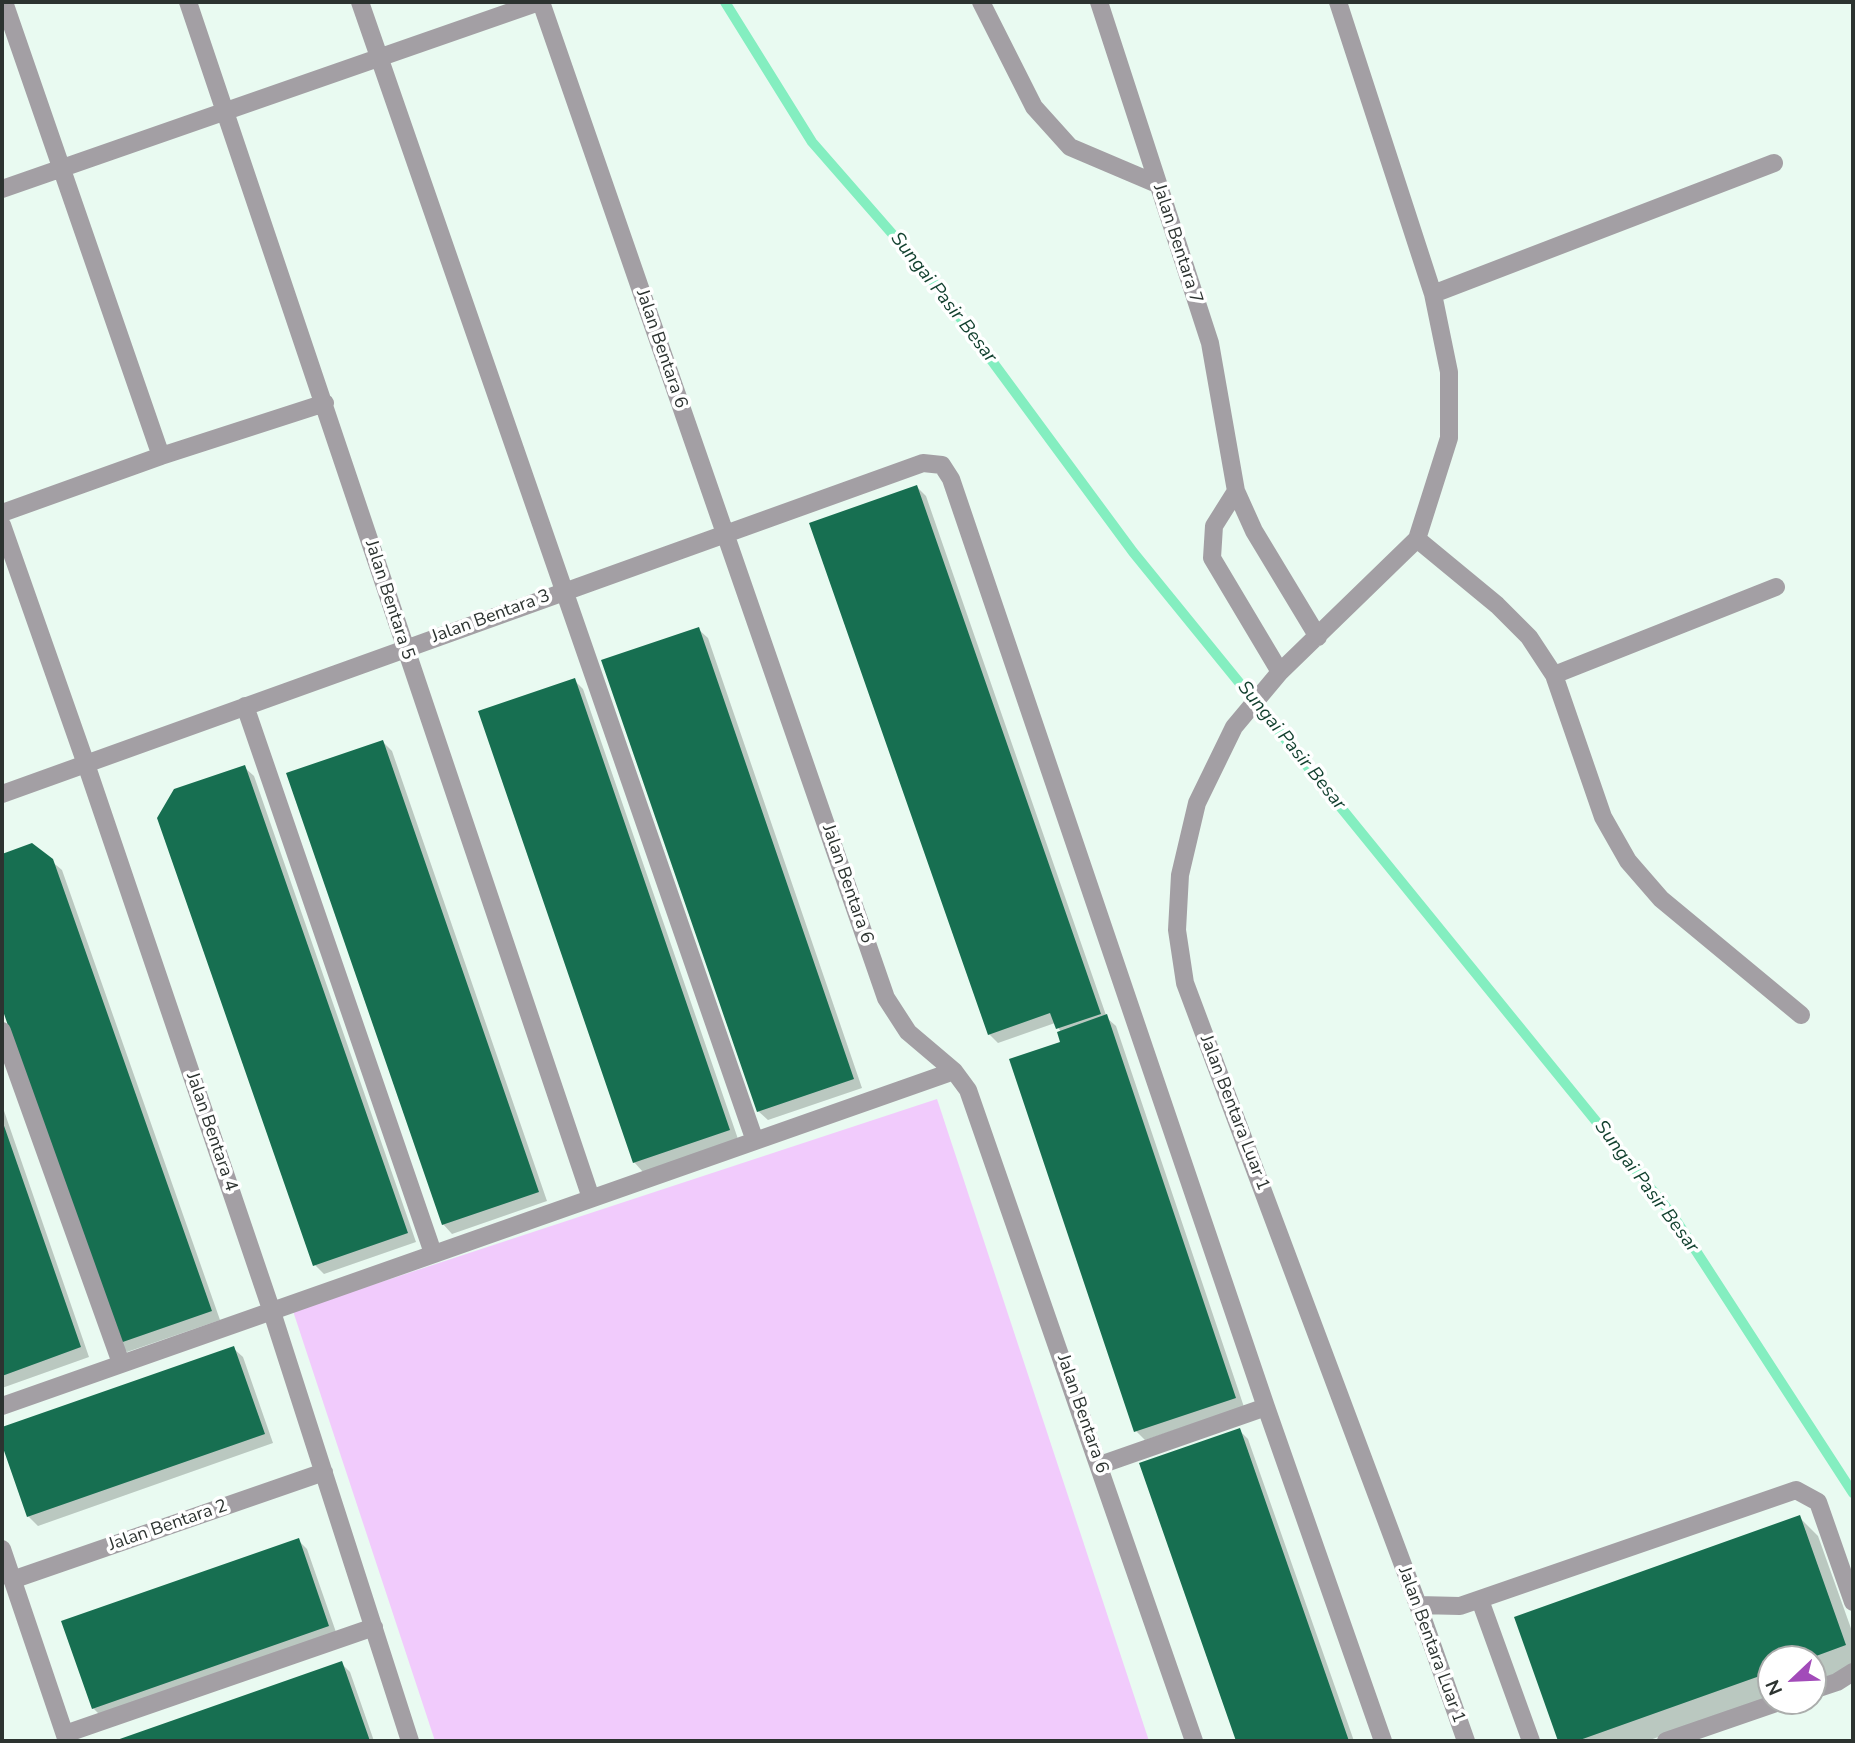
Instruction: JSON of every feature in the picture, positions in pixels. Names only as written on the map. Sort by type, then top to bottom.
[{"type":"street","points":[[4,2],[160,456]]},
{"type":"street","name":"Jalan Bentara 5","points":[[188,2],[591,1198]]},
{"type":"street","points":[[360,2],[562,591],[755,1141]]},
{"type":"street","points":[[2,189],[540,2]]},
{"type":"street","name":"Jalan Bentara 6","points":[[540,2],[886,998],[908,1032],[954,1071],[968,1090],[979,1116],[1194,1741]]},
{"type":"street","points":[[981,2],[1034,107],[1070,147],[1157,184]]},
{"type":"street","name":"Jalan Bentara 7","points":[[1099,2],[1210,343],[1236,491],[1266,553],[1318,637]]},
{"type":"street","points":[[1338,2],[1433,294],[1449,372],[1449,438],[1417,539],[1497,604],[1528,637],[1554,674],[1602,817],[1628,861],[1661,899],[1801,1015]]},
{"type":"street","points":[[1433,294],[1774,163]]},
{"type":"street","points":[[2,513],[160,456],[324,402]]},
{"type":"street","name":"Jalan Bentara 3","points":[[2,794],[923,463],[942,465],[951,480],[1266,1407]]},
{"type":"street","points":[[1236,491],[1214,526],[1212,558],[1280,672]]},
{"type":"street","name":"Jalan Bentara 4","points":[[2,525],[271,1310],[410,1741]]},
{"type":"street","name":"Jalan Bentara Luar 1","points":[[1417,539],[1280,672],[1234,727],[1197,803],[1180,875],[1177,930],[1185,983],[1418,1605],[1466,1741]]},
{"type":"street","points":[[1554,674],[1776,587]]},
{"type":"street","points":[[245,706],[433,1253]]},
{"type":"street","points":[[2,1031],[121,1363]]},
{"type":"street","points":[[2,1406],[954,1071]]},
{"type":"street","points":[[1100,1465],[1266,1407],[1383,1741]]},
{"type":"street","name":"Jalan Bentara 2","points":[[12,1580],[324,1472]]},
{"type":"street","points":[[1418,1605],[1460,1606],[1480,1600],[1796,1490],[1818,1502],[1853,1602]]},
{"type":"street","points":[[2,1549],[66,1737],[374,1627]]},
{"type":"street","points":[[1480,1600],[1531,1741]]},
{"type":"street","points":[[1827,1685],[1853,1672]]},
{"type":"street","points":[[1665,1741],[1757,1710]]},
{"type":"shaded area","points":[[937,1099],[1149,1741],[435,1741],[293,1311]]},
{"type":"building","points":[[917,485],[1101,1014],[1056,1029],[1050,1013],[988,1035],[809,523]]},
{"type":"building","points":[[699,627],[854,1079],[757,1112],[601,660]]},
{"type":"building","points":[[575,678],[730,1130],[633,1163],[478,711]]},
{"type":"building","points":[[383,740],[539,1192],[442,1225],[286,773]]},
{"type":"building","points":[[245,765],[408,1233],[313,1266],[157,818],[174,789]]},
{"type":"building","points":[[32,843],[53,859],[212,1311],[117,1344],[2,1008],[2,854]]},
{"type":"building","points":[[1107,1014],[1236,1398],[1134,1432],[1009,1059],[1060,1042],[1057,1032]]},
{"type":"building","points":[[2,1120],[81,1347],[2,1376]]},
{"type":"building","points":[[234,1346],[265,1434],[27,1517],[2,1445],[2,1427]]},
{"type":"building","points":[[1240,1428],[1349,1741],[1236,1741],[1139,1463]]},
{"type":"building","points":[[1800,1515],[1846,1645],[1827,1652],[1827,1645],[1757,1645],[1757,1677],[1577,1741],[1558,1741],[1514,1617]]},
{"type":"building","points":[[299,1538],[329,1626],[92,1709],[61,1621]]},
{"type":"building","points":[[342,1661],[370,1741],[114,1741]]},
{"type":"waterway","name":"Sungai Pasir Besar","points":[[725,2],[812,142],[930,277],[1133,552],[1674,1217],[1853,1493]]}]
